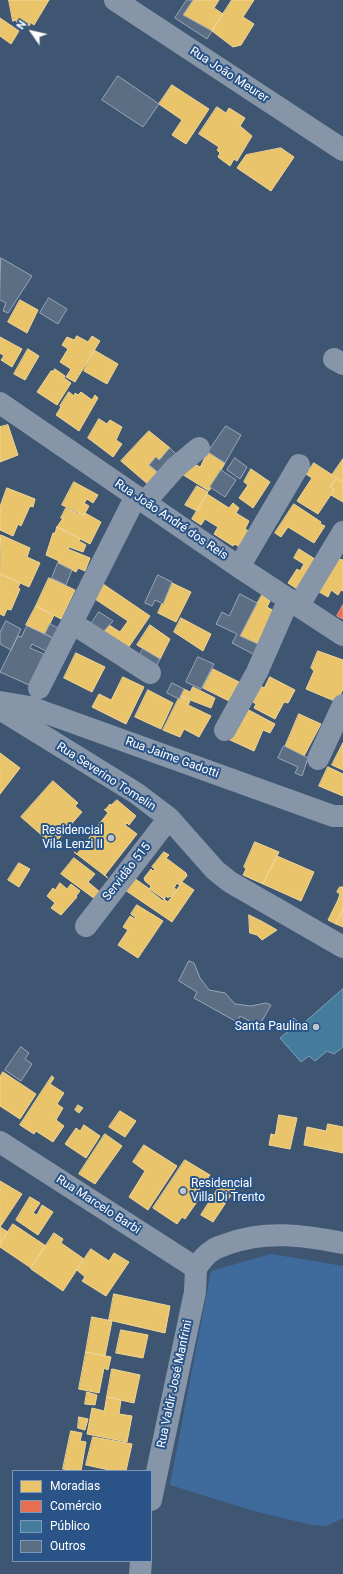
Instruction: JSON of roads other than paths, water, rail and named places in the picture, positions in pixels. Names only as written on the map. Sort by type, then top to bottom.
[{"type":"street","name":"Rua João Meurer","points":[[115,0],[343,150]]},
{"type":"street","name":"Rua João André dos Reis","points":[[0,403],[343,635]]},
{"type":"street","points":[[39,688],[72,623],[141,499],[174,468],[199,448]]},
{"type":"street","points":[[239,566],[300,465]]},
{"type":"street","points":[[225,730],[294,602],[343,532]]},
{"type":"street","points":[[72,623],[150,673]]},
{"type":"street","name":"Rua Jaime Gadotti","points":[[0,702],[30,707],[333,816],[343,816]]},
{"type":"street","points":[[318,759],[343,705]]},
{"type":"street","name":"Rua Severino Tomelin","points":[[0,709],[136,793],[169,818],[215,870],[230,882],[343,947]]},
{"type":"street","name":"Servidão 515","points":[[86,926],[169,818]]},
{"type":"street","name":"Rua Marcelo Barbi","points":[[0,1142],[196,1268]]},
{"type":"street","points":[[196,1268],[204,1257],[213,1249],[239,1240],[265,1234],[312,1237],[343,1242]]},
{"type":"street","name":"Rua Valdir José Manfrini","points":[[152,1495],[195,1292],[196,1268]]},
{"type":"street","points":[[140,1574],[141,1562]]},
{"type":"place","name":"Residencial Vila Lenzi II","points":[[111,838]]},
{"type":"place","name":"Santa Paulina","points":[[316,1027]]},
{"type":"place","name":"Residencial Villa Di Trento","points":[[183,1191]]}]
